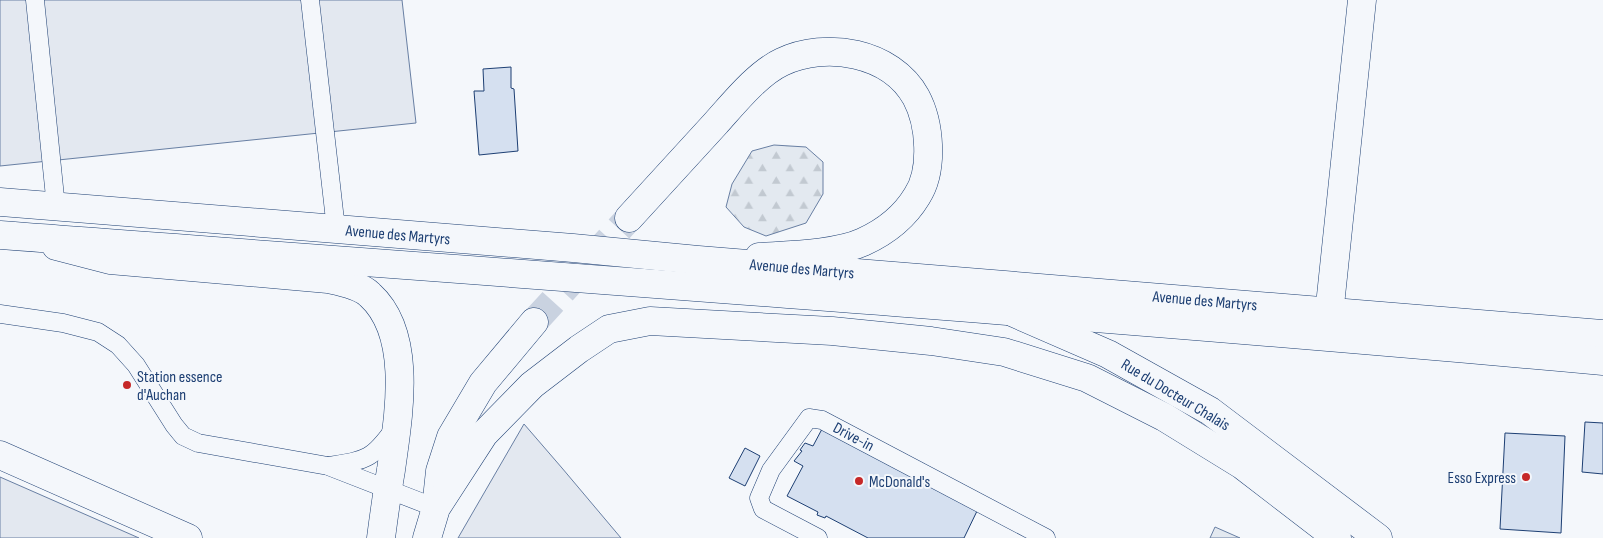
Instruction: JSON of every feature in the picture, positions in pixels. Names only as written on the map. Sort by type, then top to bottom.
[{"type":"main road","points":[[1327,323],[1362,0]]},
{"type":"main road","points":[[628,218],[752,84],[781,62],[823,51],[844,52],[867,58],[888,69],[904,81],[916,97],[924,116],[929,142],[926,170],[918,194],[898,219],[862,243],[826,251],[698,260]]},
{"type":"main road","name":"Avenue des Martyrs","points":[[0,202],[698,260],[1327,323],[1603,361]]},
{"type":"main road","name":"Avenue des Martyrs","points":[[12,236],[1008,310],[1603,334]]},
{"type":"main road","points":[[12,236],[110,260],[328,279],[350,284],[370,294],[392,328],[396,344],[399,386],[399,410],[381,538]]},
{"type":"main road","name":"Rue du Docteur Chalais","points":[[1008,310],[1108,354],[1210,411],[1378,538]]},
{"type":"main road","points":[[436,508],[484,434],[532,385],[609,329],[650,321],[832,331],[931,341],[1004,352],[1087,378],[1164,417],[1242,465],[1337,538]]},
{"type":"main road","points":[[427,538],[436,508],[440,471],[452,437],[483,383],[534,322]]},
{"type":"main road","points":[[0,455],[188,538]]},
{"type":"lane","points":[[35,0],[56,207]]},
{"type":"lane","points":[[310,0],[336,229]]},
{"type":"lane","points":[[0,314],[63,323],[98,332],[118,345],[136,365],[174,426],[183,436],[198,443],[328,466],[436,508]]},
{"type":"lane","name":"Drive-in","points":[[818,538],[763,509],[759,498],[771,470],[809,418],[822,420],[1046,538]]},
{"type":"lane","points":[[328,466],[362,461],[380,449],[397,425]]},
{"type":"green space","points":[[774,145],[806,147],[823,162],[823,194],[806,223],[766,236],[744,227],[726,207],[732,184],[752,151]]},
{"type":"green space","points":[[1215,527],[1240,538],[1210,538]]},
{"type":"shaded area","points":[[0,0],[402,0],[416,123],[0,166]]},
{"type":"shaded area","points":[[524,424],[562,468],[621,538],[458,538]]},
{"type":"shaded area","points":[[0,477],[139,538],[0,538]]},
{"type":"building","points":[[511,67],[511,88],[514,89],[518,151],[479,155],[474,91],[484,91],[483,69]]},
{"type":"building","points":[[1585,422],[1603,423],[1603,474],[1582,472]]},
{"type":"building","name":"McDonald's","points":[[822,429],[978,509],[964,538],[868,538],[826,516],[825,518],[817,515],[818,512],[787,496],[803,466],[794,461],[802,451],[800,450],[805,443],[813,446]]},
{"type":"building","points":[[1505,433],[1565,436],[1561,533],[1500,529]]},
{"type":"building","points":[[745,448],[760,456],[745,486],[729,478]]},
{"type":"tunnel","points":[[534,322],[629,218]]},
{"type":"place","name":"Station essence d'Auchan","points":[[127,385]]},
{"type":"place","name":"Esso Express","points":[[1526,477]]},
{"type":"place","name":"McDonald's","points":[[859,481]]}]
